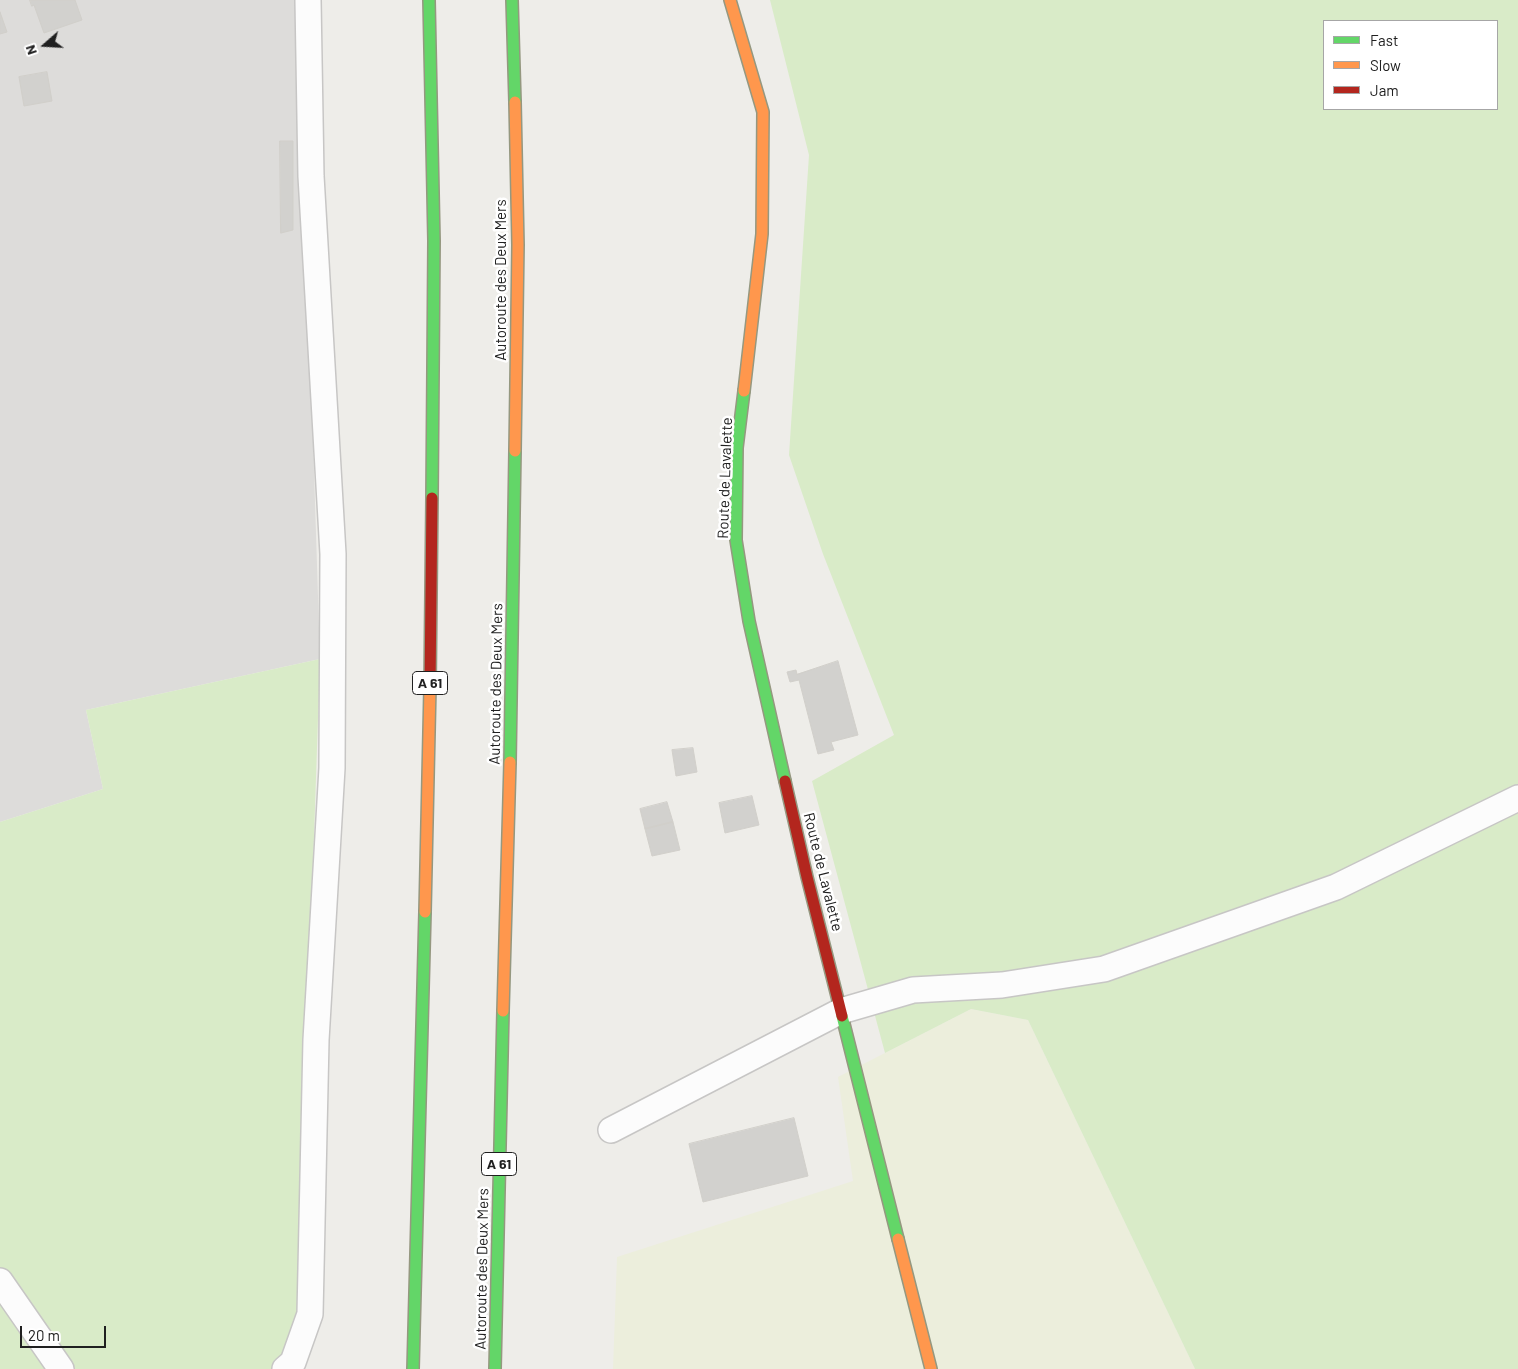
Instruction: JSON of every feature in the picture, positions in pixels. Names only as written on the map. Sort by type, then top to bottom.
[{"type":"main road","name":"A 61","points":[[412,1368],[431,655],[434,241],[428,0]]},
{"type":"main road","name":"Autoroute des Deux Mers","points":[[495,1369],[512,673],[518,245],[512,0]]},
{"type":"main road","name":"Route de Lavalette","points":[[730,0],[763,112],[762,234],[737,448],[736,540],[749,621],[807,877],[930,1369]]},
{"type":"street","points":[[285,1369],[293,1362],[310,1314],[316,1040],[332,768],[333,554],[311,176],[308,0]]},
{"type":"street","points":[[611,1130],[841,1011],[913,990],[1002,985],[1104,969],[1336,887],[1518,798]]},
{"type":"street","points":[[0,1282],[61,1369]]},
{"type":"shaded area","points":[[0,0],[299,0],[320,659],[86,710],[103,789],[0,822]]},
{"type":"green space","points":[[770,0],[1518,0],[1518,1369],[1195,1369],[1028,1020],[971,1009],[885,1053],[812,781],[894,735],[823,554],[789,455],[809,155]]},
{"type":"green space","points":[[320,659],[296,1369],[0,1369],[0,822],[103,789],[86,710]]},
{"type":"green space","points":[[971,1009],[1028,1020],[1195,1369],[613,1369],[617,1257],[853,1181],[838,1077]]},
{"type":"building","points":[[30,0],[75,0],[82,20],[44,33],[34,5],[32,6]]},
{"type":"building","points":[[0,12],[7,32],[0,34]]},
{"type":"building","points":[[47,72],[52,101],[24,106],[19,77]]},
{"type":"building","points":[[280,141],[293,141],[293,230],[281,233]]},
{"type":"building","points":[[838,661],[858,735],[831,742],[834,750],[818,754],[799,680],[790,682],[787,672],[796,670],[797,674]]},
{"type":"building","points":[[693,748],[697,772],[676,776],[672,750]]},
{"type":"building","points":[[752,796],[759,825],[725,833],[719,803]]},
{"type":"building","points":[[667,802],[673,822],[645,829],[640,809]]},
{"type":"building","points":[[673,822],[680,850],[652,856],[645,829]]},
{"type":"building","points":[[794,1118],[808,1176],[703,1202],[689,1144]]},
{"type":"traffic: fast","points":[[429,0],[434,241],[432,498]]},
{"type":"traffic: fast","points":[[512,0],[515,102]]},
{"type":"traffic: fast","points":[[744,391],[737,448],[736,540],[749,621],[785,781]]},
{"type":"traffic: fast","points":[[510,762],[515,451]]},
{"type":"traffic: fast","points":[[413,1369],[425,912]]},
{"type":"traffic: fast","points":[[495,1369],[503,1011]]},
{"type":"traffic: fast","points":[[842,1016],[898,1239]]},
{"type":"traffic: slow","points":[[730,0],[763,112],[762,234],[744,391]]},
{"type":"traffic: slow","points":[[515,102],[518,245],[515,451]]},
{"type":"traffic: slow","points":[[425,912],[430,687]]},
{"type":"traffic: slow","points":[[503,1011],[510,762]]},
{"type":"traffic: slow","points":[[898,1239],[931,1369]]},
{"type":"traffic: jam","points":[[430,687],[432,498]]},
{"type":"traffic: jam","points":[[785,781],[842,1016]]}]
